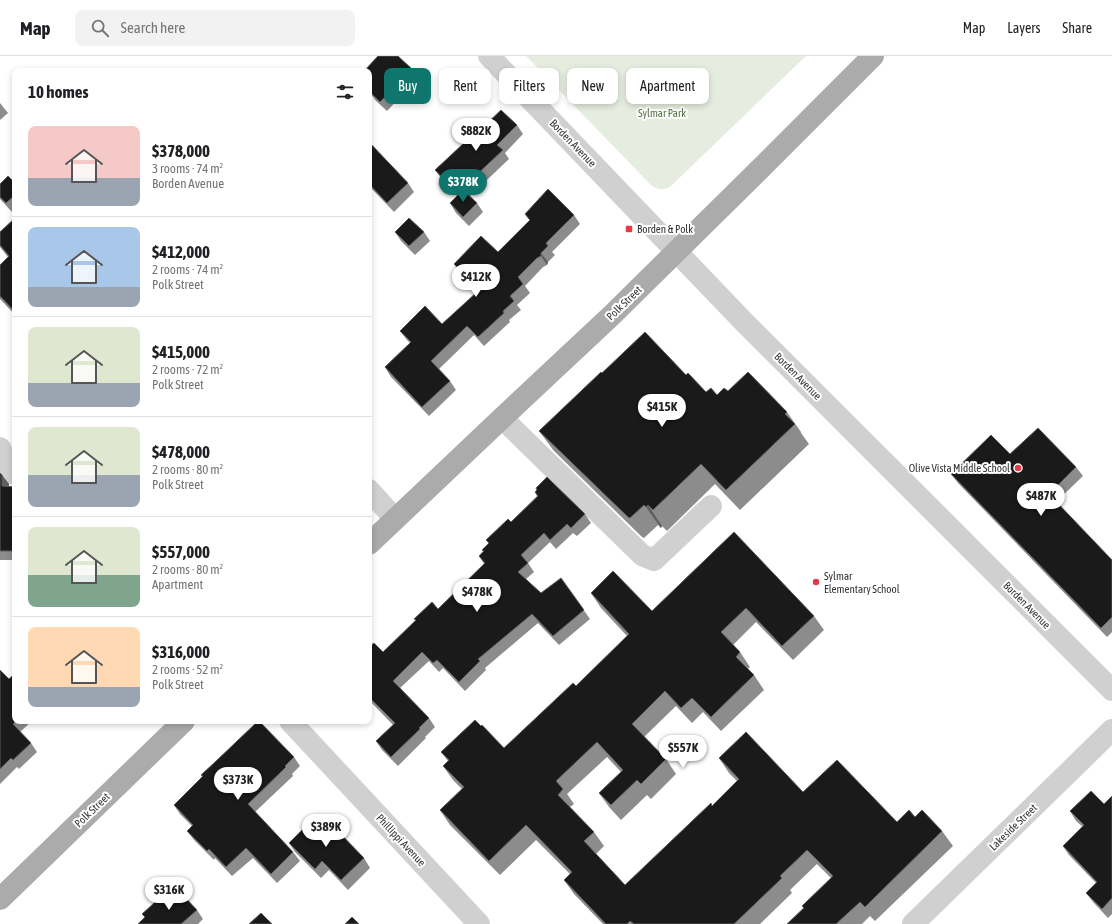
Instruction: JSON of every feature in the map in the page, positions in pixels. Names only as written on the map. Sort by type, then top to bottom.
[{"type":"main road","name":"Polk Street","points":[[372,541],[612,316],[873,56]]},
{"type":"main road","name":"Polk Street","points":[[0,899],[181,724]]},
{"type":"street","name":"Borden Avenue","points":[[490,56],[748,327],[1112,690]]},
{"type":"street","points":[[502,418],[642,555],[654,560],[711,506]]},
{"type":"street","points":[[0,448],[12,470]]},
{"type":"street","points":[[372,493],[395,519]]},
{"type":"street","name":"Phillippi Avenue","points":[[293,724],[479,924]]},
{"type":"street","name":"Lakeside Street","points":[[913,924],[1112,730]]},
{"type":"green space","name":"Sylmar Park","points":[[526,56],[806,56],[671,186],[666,189],[656,188],[651,185],[573,104],[618,104],[618,68],[567,68],[567,98],[559,90],[559,68],[538,68]]},
{"type":"building","points":[[378,56],[398,56],[411,68],[384,68],[384,98],[380,102],[372,94],[372,68],[367,68]]},
{"type":"building","points":[[501,110],[517,125],[497,145],[503,150],[457,193],[435,170]]},
{"type":"building","points":[[372,145],[408,183],[387,203],[372,187]]},
{"type":"building","points":[[8,176],[12,180],[12,198],[6,203],[0,197],[0,184]]},
{"type":"building","points":[[548,189],[574,215],[546,243],[548,246],[541,253],[541,256],[537,258],[518,277],[523,284],[510,296],[514,301],[503,311],[504,313],[478,337],[467,326],[431,361],[450,381],[422,407],[385,367],[411,342],[400,331],[425,306],[442,324],[477,292],[471,285],[473,283],[454,264],[481,236],[498,252],[530,220],[525,214]]},
{"type":"building","points":[[463,190],[477,203],[463,217],[450,203]]},
{"type":"building","points":[[409,218],[424,232],[409,246],[395,232]]},
{"type":"building","points":[[12,221],[12,309],[0,296],[0,265],[9,256],[0,245],[0,232]]},
{"type":"building","points":[[645,332],[686,375],[688,373],[706,392],[711,388],[717,395],[724,388],[728,391],[748,372],[787,412],[785,414],[795,424],[726,490],[701,464],[653,510],[648,505],[646,507],[644,505],[630,518],[539,431]]},
{"type":"building","points":[[1038,428],[1076,467],[1049,494],[1112,560],[1112,617],[1101,628],[951,474],[991,435],[1010,454]]},
{"type":"building","points":[[0,473],[2,475],[2,486],[12,487],[12,551],[0,551]]},
{"type":"building","points":[[547,477],[585,514],[571,528],[567,524],[550,540],[544,533],[521,555],[528,563],[518,572],[541,593],[561,578],[584,610],[553,636],[532,614],[478,659],[480,661],[459,682],[437,660],[433,663],[422,652],[393,681],[429,718],[419,728],[420,729],[391,757],[376,741],[395,723],[372,700],[372,645],[374,643],[383,652],[432,602],[438,609],[485,563],[479,556],[484,551],[482,550],[489,543],[486,540],[508,519],[511,522],[538,496],[535,492],[537,490],[536,488]]},
{"type":"building","points":[[734,532],[814,616],[782,646],[746,608],[721,632],[740,652],[736,657],[754,675],[711,717],[692,698],[681,708],[665,691],[632,724],[666,759],[641,784],[637,780],[611,805],[599,793],[623,770],[597,742],[556,781],[563,789],[558,795],[594,832],[584,841],[625,885],[711,803],[712,806],[739,779],[719,758],[746,732],[803,792],[837,760],[897,822],[909,810],[915,817],[922,810],[942,831],[865,907],[860,902],[836,924],[787,924],[804,908],[802,906],[833,876],[807,850],[780,876],[782,878],[734,924],[634,924],[630,921],[627,924],[606,924],[564,880],[572,872],[526,825],[489,861],[440,810],[464,787],[443,766],[449,760],[441,752],[475,720],[481,726],[482,725],[504,748],[573,683],[576,686],[629,634],[591,593],[613,571],[652,611]]},
{"type":"building","points":[[0,670],[9,679],[12,676],[12,724],[31,743],[13,760],[11,758],[0,769]]},
{"type":"building","points":[[255,724],[262,724],[294,757],[285,766],[286,767],[248,804],[293,852],[271,874],[246,848],[226,867],[209,849],[207,851],[187,831],[193,825],[174,805],[203,776],[201,775]]},
{"type":"building","points":[[1091,791],[1104,804],[1112,796],[1112,898],[1102,909],[1086,893],[1097,882],[1063,846],[1084,825],[1070,811]]},
{"type":"building","points":[[317,815],[333,832],[336,829],[364,858],[341,880],[322,861],[315,869],[289,843]]},
{"type":"building","points":[[166,892],[174,900],[181,893],[197,910],[181,924],[138,924],[145,917],[142,914]]},
{"type":"building","points":[[261,913],[272,924],[249,924]]},
{"type":"building","points":[[352,917],[359,924],[345,924]]},
{"type":"place","name":"Borden & Polk","points":[[629,229]]},
{"type":"place","name":"Olive Vista Middle School","points":[[1018,468]]},
{"type":"place","name":"Sylmar Elementary School","points":[[816,582]]}]
